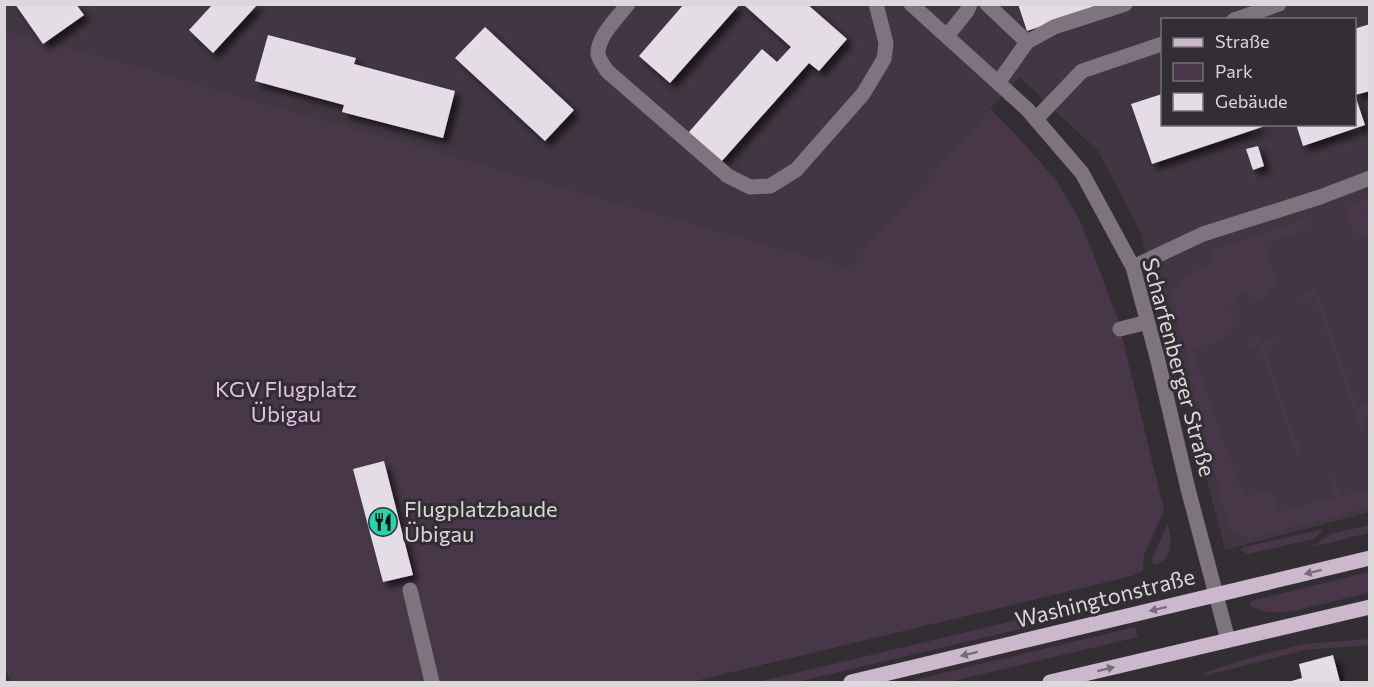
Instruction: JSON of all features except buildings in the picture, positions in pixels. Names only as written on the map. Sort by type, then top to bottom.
[{"type":"main road","name":"Washingtonstraße","points":[[851,682],[1370,558]]},
{"type":"main road","points":[[1050,682],[1370,607]]},
{"type":"street","points":[[628,4],[599,43],[598,56],[607,71],[728,176],[750,187],[770,186],[796,170],[863,94],[884,59],[886,43],[876,4]]},
{"type":"street","name":"Scharfenberger Straße","points":[[911,4],[1027,109],[1082,173],[1133,267],[1228,640]]},
{"type":"street","points":[[947,36],[968,11],[970,4]]},
{"type":"street","points":[[987,4],[1027,42]]},
{"type":"street","points":[[999,83],[1027,42],[1054,27],[1125,4]]},
{"type":"street","points":[[1240,18],[1279,4]]},
{"type":"street","points":[[1036,119],[1082,71],[1161,44]]},
{"type":"street","points":[[1133,267],[1203,234],[1320,197],[1370,178]]},
{"type":"street","points":[[1120,329],[1148,322]]},
{"type":"street","points":[[410,590],[432,682]]},
{"type":"shaded area","points":[[4,5],[1369,5],[1369,512],[1225,550],[1140,231],[1098,151],[1019,77],[848,267],[5,31]]},
{"type":"green space","name":"KGV Flugplatz Übigau","points":[[4,31],[137,66],[236,96],[848,267],[990,109],[1056,180],[1077,215],[1118,320],[1164,510],[1144,555],[1143,571],[1132,576],[691,682],[11,682],[4,667]]},
{"type":"green space","points":[[1369,198],[1369,209],[1366,211],[1369,222],[1369,239],[1368,235],[1355,239],[1344,207]]},
{"type":"green space","points":[[1309,218],[1311,228],[1265,244],[1278,283],[1258,303],[1243,290],[1230,306],[1244,319],[1223,340],[1192,350],[1244,497],[1271,490],[1278,512],[1334,498],[1330,477],[1335,476],[1340,496],[1369,489],[1369,508],[1249,539],[1234,532],[1226,519],[1174,308],[1173,293],[1184,278],[1195,270],[1212,263],[1209,252]]},
{"type":"green space","points":[[1316,285],[1357,405],[1369,402],[1369,413],[1361,433],[1314,296],[1295,302]]},
{"type":"green space","points":[[1260,334],[1263,343],[1274,339],[1276,343],[1264,348],[1302,455],[1297,457],[1259,346],[1241,351]]},
{"type":"green space","points":[[1167,524],[1171,542],[1168,555],[1159,563],[1153,564],[1152,559]]},
{"type":"green space","points":[[1369,525],[1369,533],[1312,547],[1330,534]]},
{"type":"green space","points":[[1324,529],[1314,539],[1248,554],[1240,550],[1244,547]]},
{"type":"green space","points":[[1369,572],[1369,593],[1277,613],[1267,612],[1250,605],[1251,601]]},
{"type":"green space","points":[[1130,593],[1133,602],[797,682],[758,682]]},
{"type":"green space","points":[[1135,627],[1138,637],[949,682],[906,682]]},
{"type":"green space","points":[[1369,639],[1369,645],[1305,650],[1205,676],[1204,673],[1303,644]]},
{"type":"place","name":"Flugplatzbaude Übigau","points":[[383,522]]}]
